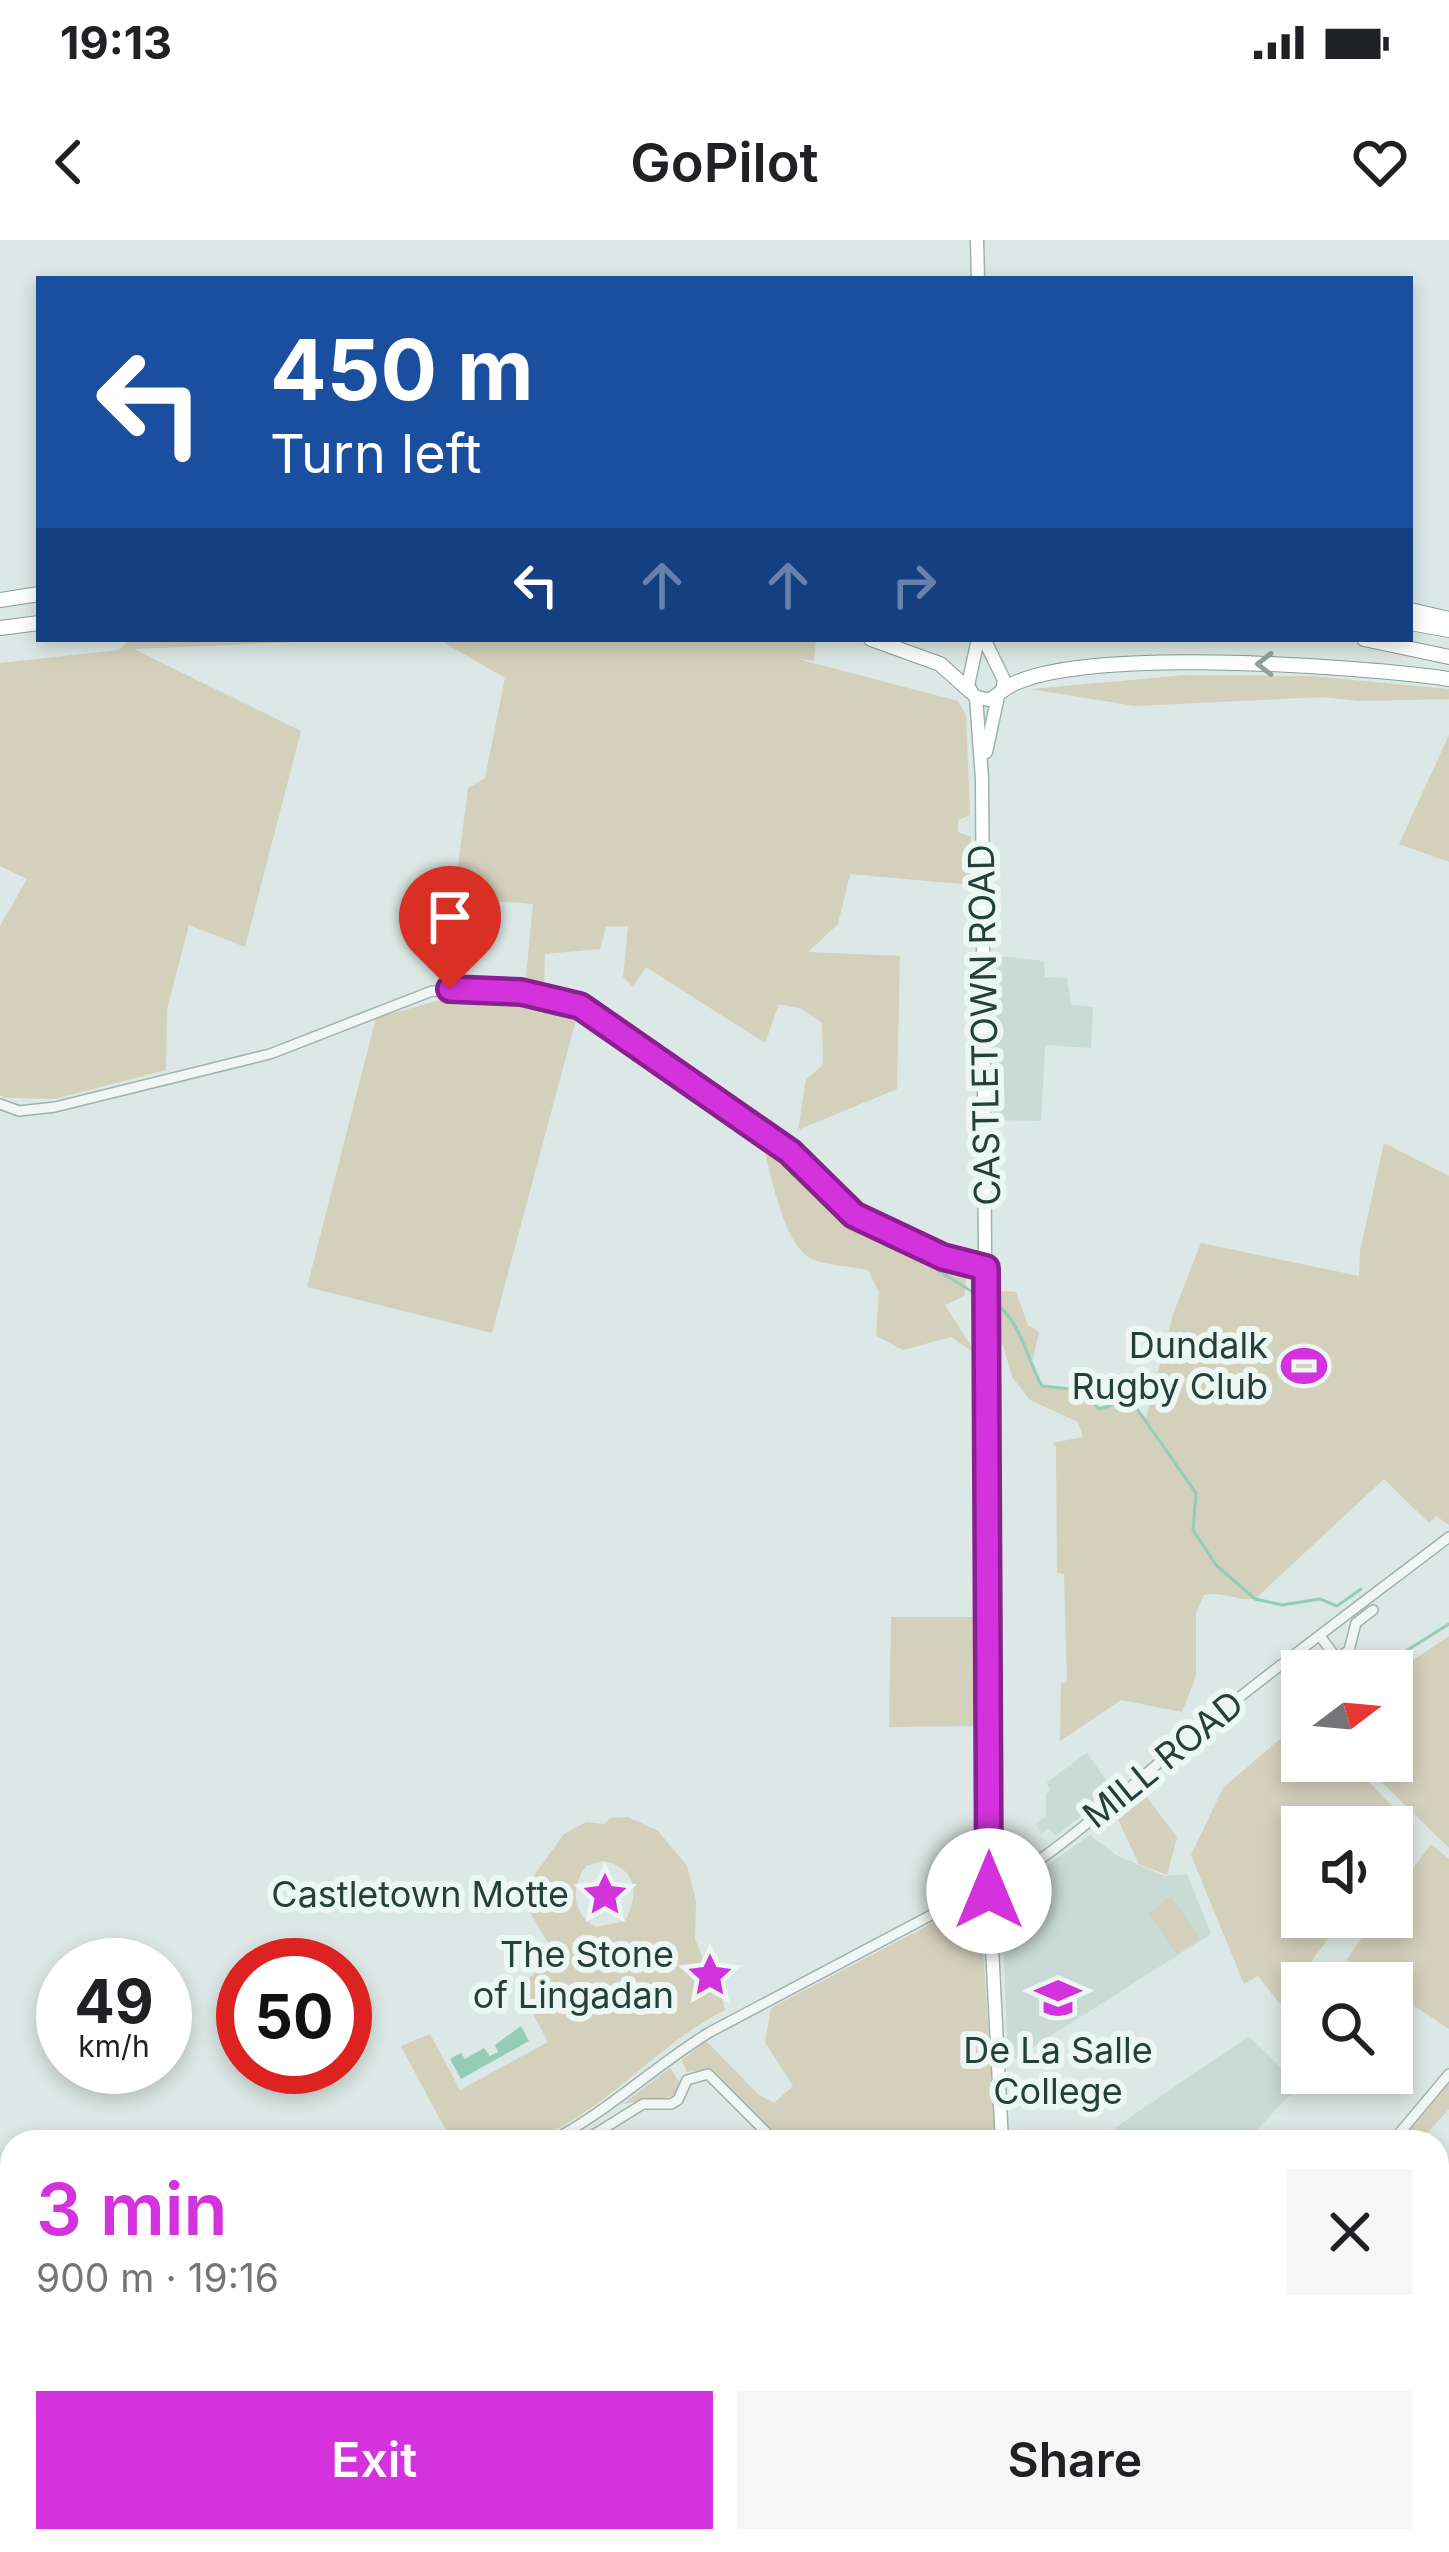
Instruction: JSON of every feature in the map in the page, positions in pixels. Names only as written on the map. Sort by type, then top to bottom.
[{"type":"highway","points":[[0,600],[36,594]]},
{"type":"highway","points":[[1413,611],[1449,619]]},
{"type":"highway","points":[[0,628],[36,624]]},
{"type":"highway","points":[[1413,624],[1449,630]]},
{"type":"highway","points":[[880,642],[940,664],[973,694]]},
{"type":"highway","points":[[1378,642],[1449,657]]},
{"type":"highway","points":[[1000,693],[1028,676],[1180,664],[1305,664],[1449,679]]},
{"type":"main road","points":[[977,240],[978,276]]},
{"type":"main road","points":[[980,642],[969,674],[973,694],[989,700],[1000,693],[1004,680],[983,642]]},
{"type":"main road","points":[[969,674],[983,663],[998,667]]},
{"type":"main road","name":"CASTLETOWN ROAD","points":[[982,771],[1000,693]]},
{"type":"main road","name":"CASTLETOWN ROAD","points":[[973,694],[982,771],[989,1889],[1001,2130]]},
{"type":"street","points":[[0,1104],[32,1111],[270,1054],[432,991],[469,989],[555,997],[580,1006],[790,1152],[854,1215],[943,1257],[986,1268]]},
{"type":"street","name":"MILL ROAD","points":[[571,2130],[710,2032],[973,1894],[1010,1880],[1449,1538]]},
{"type":"street","points":[[1320,1636],[1336,1659],[1349,1650],[1356,1624],[1373,1610]]},
{"type":"street","points":[[670,2060],[687,2080]]},
{"type":"street","points":[[602,2130],[644,2104],[671,2104],[678,2100],[687,2080],[708,2074],[764,2130]]},
{"type":"street","points":[[1402,2130],[1449,2074]]},
{"type":"shaded area","points":[[127,642],[294,642],[134,649],[301,731],[245,947],[189,925],[167,1009],[166,1070],[54,1099],[5,1098],[0,1095],[0,926],[27,879],[0,866],[0,663],[119,650]]},
{"type":"shaded area","points":[[443,642],[816,642],[814,661],[798,659],[958,701],[966,715],[970,815],[958,820],[958,832],[971,837],[972,885],[850,874],[838,924],[808,952],[900,956],[897,1089],[798,1130],[806,1079],[823,1065],[822,1023],[802,1009],[779,1004],[765,1043],[646,967],[633,987],[623,977],[628,926],[606,927],[600,949],[545,954],[544,987],[525,987],[533,904],[454,898],[468,788],[485,778],[505,678]]},
{"type":"shaded area","points":[[1186,675],[1311,676],[1449,689],[1449,699],[1322,697],[1135,706],[1031,689]]},
{"type":"shaded area","points":[[1449,735],[1449,862],[1399,844]]},
{"type":"shaded area","points":[[990,955],[1044,961],[1045,977],[1067,978],[1071,1005],[1093,1007],[1091,1048],[1045,1045],[1041,1121],[993,1120]]},
{"type":"shaded area","points":[[454,996],[550,1001],[578,1012],[492,1333],[307,1287],[376,1018]]},
{"type":"shaded area","name":"Dundalk Rugby Club","points":[[1384,1143],[1449,1176],[1449,1525],[1436,1516],[1429,1523],[1384,1479],[1255,1599],[1204,1595],[1196,1614],[1196,1676],[1182,1712],[1121,1700],[1060,1741],[1061,1683],[1067,1682],[1064,1574],[1057,1573],[1056,1447],[1052,1443],[1083,1437],[1078,1422],[1030,1400],[1012,1377],[1003,1345],[993,1343],[991,1290],[1016,1292],[1028,1325],[1039,1332],[1031,1367],[1042,1386],[1080,1390],[1099,1409],[1125,1404],[1146,1418],[1173,1314],[1201,1243],[1359,1276],[1360,1251]]},
{"type":"shaded area","points":[[763,1147],[799,1171],[837,1212],[967,1274],[964,1296],[945,1305],[976,1354],[951,1337],[903,1350],[876,1336],[879,1292],[868,1270],[818,1261],[802,1251],[786,1225]]},
{"type":"shaded area","points":[[891,1617],[981,1617],[981,1726],[889,1727]]},
{"type":"shaded area","points":[[1449,1636],[1449,1848],[1413,1813],[1413,1806],[1406,1806],[1381,1782],[1413,1782],[1413,1660]]},
{"type":"shaded area","points":[[1281,1738],[1281,1782],[1369,1782],[1392,1806],[1281,1806],[1281,1938],[1329,1938],[1311,1962],[1281,1962],[1280,2004],[1258,1976],[1244,1984],[1191,1855],[1223,1788]]},
{"type":"shaded area","points":[[1087,1753],[1114,1791],[1055,1836],[1049,1828],[1041,1834],[1036,1823],[1046,1816],[1047,1782]]},
{"type":"shaded area","points":[[1140,1788],[1177,1837],[1167,1875],[1139,1864],[1113,1809]]},
{"type":"shaded area","points":[[628,1817],[658,1831],[687,1866],[696,1901],[695,1939],[705,1963],[700,1972],[703,1981],[719,1988],[725,2010],[555,2130],[446,2130],[401,2046],[430,2034],[460,2090],[548,2042],[518,1986],[557,1957],[524,1903],[525,1888],[564,1834],[586,1822],[604,1824],[610,1818]],"holes":[[[602,1861],[622,1869],[634,1892],[625,1921],[596,1927],[578,1907],[578,1882],[586,1866]]]},
{"type":"shaded area","name":"De La Salle College","points":[[1090,1835],[1116,1855],[1165,1876],[1187,1874],[1211,1934],[1008,2063],[1002,1914],[1017,1887]]},
{"type":"shaded area","points":[[1431,1844],[1449,1859],[1449,2029],[1413,2005],[1413,1962],[1346,1960],[1362,1938],[1413,1938],[1413,1868]]},
{"type":"shaded area","points":[[1171,1896],[1200,1938],[1177,1954],[1148,1913]]},
{"type":"shaded area","points":[[942,1918],[949,1939],[982,1936],[995,2130],[770,2130],[716,2074],[687,2072],[682,2060],[706,2041],[759,2095],[774,2103],[793,2086],[765,2042],[771,2008]]},
{"type":"shaded area","points":[[521,2026],[529,2041],[461,2079],[450,2059],[461,2053],[465,2059],[484,2048],[490,2056],[498,2052],[495,2045]]},
{"type":"shaded area","points":[[1249,2036],[1281,2068],[1281,2094],[1291,2094],[1257,2130],[1112,2130]]},
{"type":"shaded area","points":[[670,2068],[680,2083],[675,2096],[623,2104]]},
{"type":"shaded area","points":[[1449,2080],[1449,2109],[1430,2130],[1407,2130]]},
{"type":"waterway","points":[[929,1256],[939,1271],[982,1298]]},
{"type":"waterway","points":[[991,1302],[1009,1316],[1042,1386],[1080,1390],[1099,1409],[1121,1402],[1135,1406],[1196,1493],[1193,1530],[1216,1565],[1255,1599],[1282,1605],[1320,1599],[1337,1606],[1361,1589]]},
{"type":"waterway","points":[[1408,1650],[1449,1624]]},
{"type":"place","name":"Dundalk Rugby Club","points":[[1304,1366]]},
{"type":"place","name":"Castletown Motte","points":[[605,1894]]},
{"type":"place","name":"The Stone of Lingadan","points":[[710,1975]]},
{"type":"place","name":"De La Salle College","points":[[1058,1998]]},
{"type":"route","points":[[450,989],[521,992],[571,1001],[790,1152],[854,1215],[943,1257],[986,1268],[989,1891]]}]
